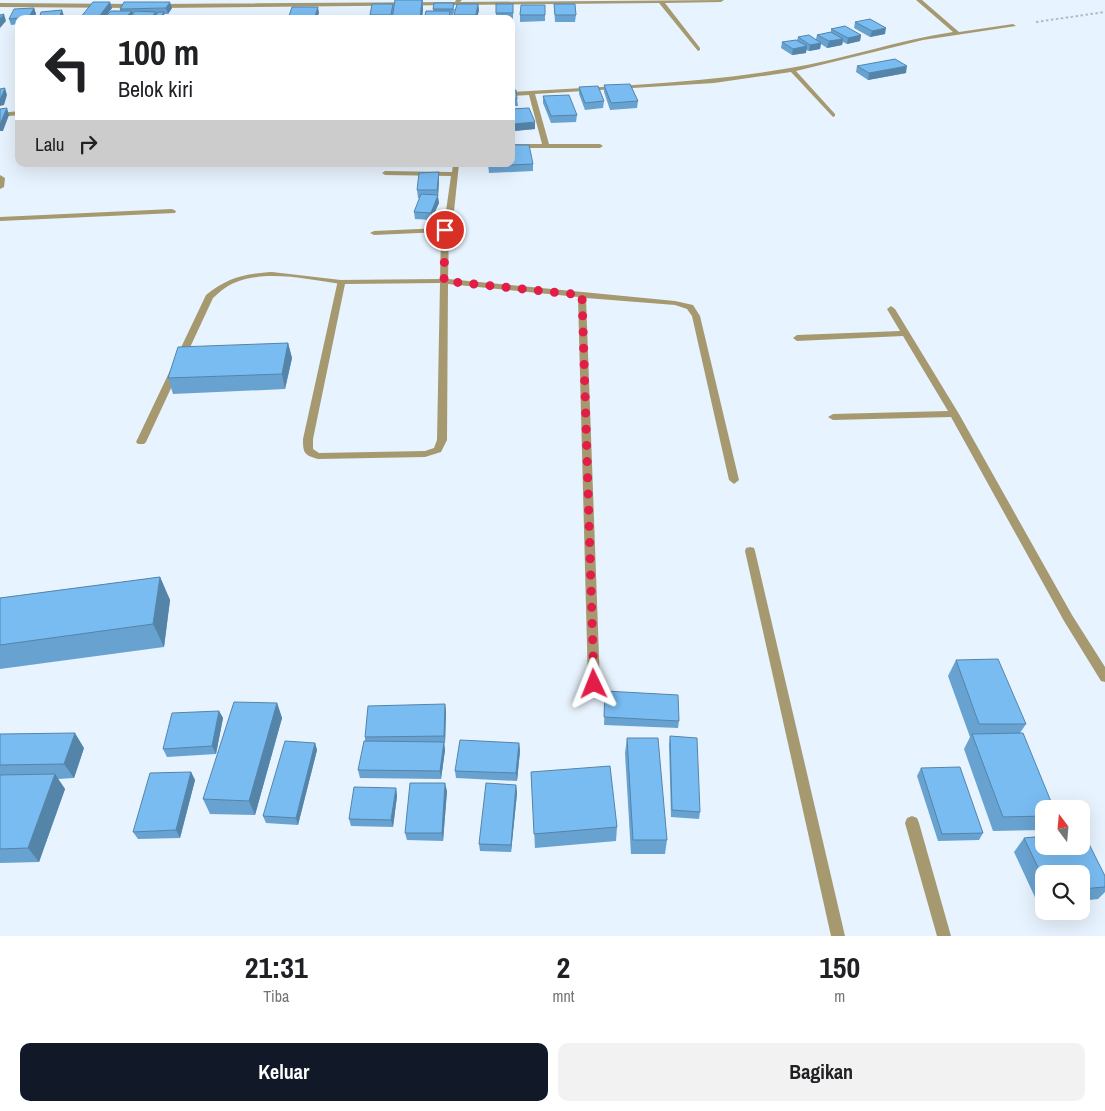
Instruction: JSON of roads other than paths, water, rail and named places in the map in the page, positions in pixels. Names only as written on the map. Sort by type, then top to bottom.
[{"type":"street","points":[[228,6],[232,0]]},
{"type":"street","points":[[148,6],[720,0]]},
{"type":"street","points":[[919,0],[957,33]]},
{"type":"street","points":[[661,2],[698,50]]},
{"type":"street","points":[[0,5],[138,6]]},
{"type":"street","points":[[515,94],[714,81],[792,70],[922,38],[1013,26]]},
{"type":"street","points":[[792,70],[834,115]]},
{"type":"street","points":[[532,94],[546,147]]},
{"type":"street","points":[[0,115],[15,113]]},
{"type":"street","points":[[515,146],[600,146]]},
{"type":"street","points":[[341,282],[308,439],[308,451],[318,456],[425,454],[438,450],[442,440],[445,230],[450,211],[456,167]]},
{"type":"street","points":[[386,173],[455,174]]},
{"type":"street","points":[[0,177],[2,178],[0,187]]},
{"type":"street","points":[[0,219],[172,210]]},
{"type":"street","points":[[374,232],[445,230]]},
{"type":"street","points":[[141,442],[209,297],[219,287],[248,277],[274,274],[341,282],[444,281],[675,303],[690,307],[696,316],[734,480]]},
{"type":"street","points":[[582,295],[594,684]]},
{"type":"street","points":[[891,309],[954,414],[1068,618],[1105,677]]},
{"type":"street","points":[[797,338],[904,333]]},
{"type":"street","points":[[833,418],[954,414]]},
{"type":"street","points":[[750,551],[838,936]]},
{"type":"street","points":[[912,823],[944,936]]}]
